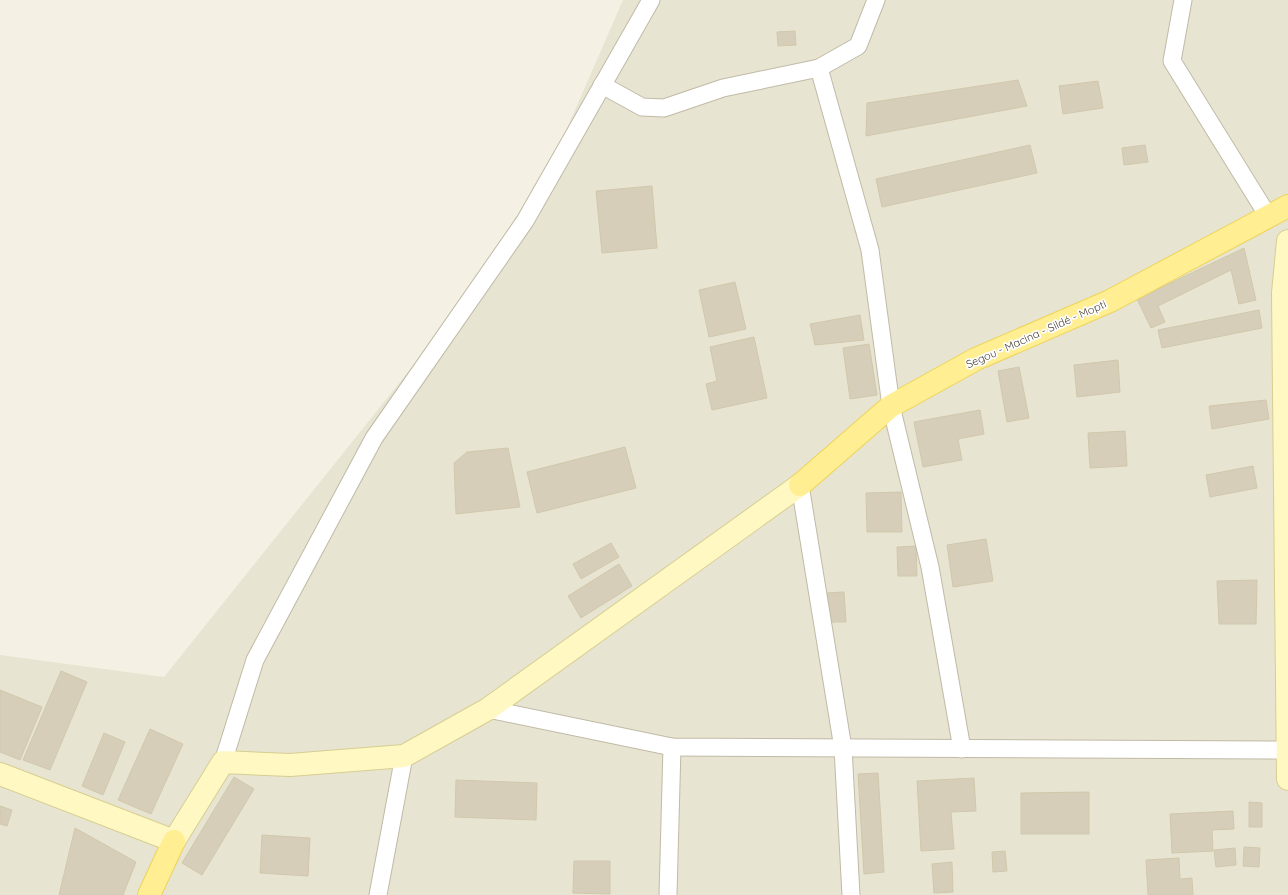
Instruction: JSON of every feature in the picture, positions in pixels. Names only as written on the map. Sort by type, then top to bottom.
[{"type":"main road","name":"Segou - Macina - Sildé - Mopti","points":[[800,485],[892,406],[976,359],[1110,301],[1288,206]]},
{"type":"main road","points":[[1288,241],[1286,293],[1288,779]]},
{"type":"main road","points":[[149,895],[174,841],[223,762],[290,766],[404,756],[488,709],[800,485]]},
{"type":"main road","points":[[0,774],[174,841]]},
{"type":"street","points":[[223,762],[255,660],[374,438],[525,221],[651,0]]},
{"type":"street","points":[[602,85],[642,107],[664,108],[723,88],[819,68],[858,46],[876,0]]},
{"type":"street","points":[[1183,0],[1172,61],[1268,216]]},
{"type":"street","points":[[819,68],[870,250],[892,406],[930,567],[962,749]]},
{"type":"street","points":[[800,485],[843,748],[851,895]]},
{"type":"street","points":[[488,709],[672,747],[1288,750]]},
{"type":"street","points":[[668,895],[672,747]]},
{"type":"street","points":[[378,895],[404,756]]},
{"type":"shaded area","points":[[623,0],[1288,0],[1288,895],[0,895],[0,655],[164,677],[472,292],[554,158]]},
{"type":"building","points":[[795,31],[796,45],[778,46],[777,32]]},
{"type":"building","points":[[1018,80],[1027,106],[866,136],[867,103]]},
{"type":"building","points":[[1098,81],[1103,108],[1063,114],[1059,86]]},
{"type":"building","points":[[1030,145],[1037,173],[882,207],[876,179]]},
{"type":"building","points":[[1145,145],[1148,162],[1124,165],[1122,148]]},
{"type":"building","points":[[652,186],[657,248],[602,253],[596,191]]},
{"type":"building","points":[[1244,248],[1256,300],[1239,304],[1231,270],[1158,306],[1165,322],[1151,328],[1137,299]]},
{"type":"building","points":[[735,282],[746,329],[709,337],[699,290]]},
{"type":"building","points":[[1259,310],[1262,328],[1162,348],[1158,330]]},
{"type":"building","points":[[860,315],[864,340],[815,345],[810,324]]},
{"type":"building","points":[[754,337],[767,398],[712,410],[706,384],[717,381],[710,347]]},
{"type":"building","points":[[869,344],[877,395],[850,399],[843,348]]},
{"type":"building","points":[[1118,360],[1120,392],[1077,397],[1074,365]]},
{"type":"building","points":[[1019,367],[1029,418],[1007,422],[998,371]]},
{"type":"building","points":[[1266,400],[1269,419],[1212,429],[1209,406]]},
{"type":"building","points":[[980,410],[984,434],[958,439],[962,460],[923,467],[914,422]]},
{"type":"building","points":[[1125,431],[1127,466],[1090,468],[1088,433]]},
{"type":"building","points":[[625,447],[636,488],[537,513],[527,472]]},
{"type":"building","points":[[508,448],[520,507],[456,514],[454,463],[467,452]]},
{"type":"building","points":[[1253,466],[1257,488],[1210,497],[1206,475]]},
{"type":"building","points":[[901,492],[902,532],[867,532],[866,493]]},
{"type":"building","points":[[986,539],[993,581],[953,587],[947,545]]},
{"type":"building","points":[[611,543],[619,557],[581,579],[573,564]]},
{"type":"building","points":[[916,546],[917,576],[898,576],[897,547]]},
{"type":"building","points":[[619,564],[632,586],[581,618],[568,596]]},
{"type":"building","points":[[1257,580],[1256,624],[1219,624],[1217,581]]},
{"type":"building","points":[[844,592],[846,622],[827,622],[826,593]]},
{"type":"building","points":[[61,671],[87,682],[50,770],[23,760]]},
{"type":"building","points":[[0,690],[42,707],[20,760],[0,752]]},
{"type":"building","points":[[150,729],[183,744],[151,814],[118,800]]},
{"type":"building","points":[[104,733],[125,742],[103,795],[82,786]]},
{"type":"building","points":[[878,773],[884,872],[864,874],[858,774]]},
{"type":"building","points":[[234,777],[254,789],[202,875],[182,863]]},
{"type":"building","points":[[974,778],[976,811],[951,812],[954,849],[921,851],[917,781]]},
{"type":"building","points":[[456,780],[537,783],[536,820],[455,817]]},
{"type":"building","points":[[1089,792],[1089,834],[1021,834],[1021,793]]},
{"type":"building","points":[[1249,802],[1262,803],[1262,827],[1249,827]]},
{"type":"building","points":[[0,806],[12,810],[7,826],[0,824]]},
{"type":"building","points":[[1233,811],[1234,829],[1212,830],[1213,851],[1172,853],[1170,814]]},
{"type":"building","points":[[75,828],[136,862],[123,895],[59,895]]},
{"type":"building","points":[[262,835],[310,838],[308,876],[260,873]]},
{"type":"building","points":[[1244,847],[1260,848],[1259,867],[1243,866]]},
{"type":"building","points":[[1235,848],[1236,865],[1216,867],[1214,850]]},
{"type":"building","points":[[1005,851],[1007,871],[993,872],[992,852]]},
{"type":"building","points":[[1179,858],[1180,879],[1192,878],[1193,895],[1148,895],[1146,860]]},
{"type":"building","points":[[574,861],[610,861],[610,894],[573,893]]},
{"type":"building","points":[[952,862],[953,892],[934,893],[932,864]]}]
